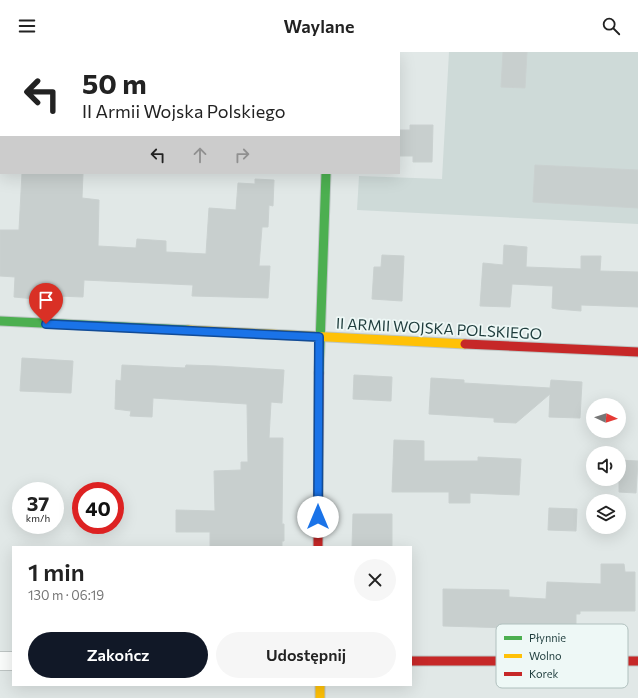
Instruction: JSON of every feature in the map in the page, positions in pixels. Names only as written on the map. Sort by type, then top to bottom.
[{"type":"street","points":[[318,546],[319,337],[326,174]]},
{"type":"street","name":"II ARMII WOJSKA POLSKIEGO","points":[[0,321],[638,352]]},
{"type":"street","points":[[0,661],[12,661]]},
{"type":"street","points":[[412,661],[496,661]]},
{"type":"street","points":[[320,686],[320,698]]},
{"type":"shaded area","points":[[449,52],[638,52],[638,224],[357,210],[359,176],[442,179]]},
{"type":"building","points":[[503,52],[527,52],[525,88],[501,87]]},
{"type":"building","points":[[410,125],[433,125],[432,162],[413,162],[413,156],[400,156],[400,130],[410,130]]},
{"type":"building","points":[[535,165],[638,170],[638,208],[533,202]]},
{"type":"building","points":[[22,174],[83,174],[82,198],[99,200],[98,246],[136,248],[137,239],[166,241],[166,252],[206,254],[209,208],[236,210],[238,183],[255,184],[255,179],[274,180],[273,206],[269,205],[268,227],[262,227],[259,266],[270,266],[268,298],[192,296],[193,285],[84,280],[83,297],[35,295],[35,299],[14,297],[15,277],[0,276],[0,230],[19,230]]},
{"type":"building","points":[[504,245],[527,247],[526,267],[581,269],[581,256],[601,256],[600,271],[638,272],[638,307],[581,305],[581,311],[557,309],[552,308],[553,286],[512,284],[510,307],[480,306],[483,263],[503,265]]},
{"type":"building","points":[[382,255],[404,256],[402,301],[372,299],[374,267],[381,267]]},
{"type":"building","points":[[22,358],[73,361],[71,393],[20,391]]},
{"type":"building","points":[[122,365],[185,368],[186,365],[284,370],[282,403],[271,402],[269,438],[283,438],[282,524],[284,524],[284,541],[282,541],[282,546],[210,546],[210,532],[176,532],[176,510],[215,511],[214,471],[241,470],[241,462],[248,462],[247,404],[153,398],[152,417],[130,416],[131,411],[115,409],[116,380],[121,381]]},
{"type":"building","points":[[354,375],[392,377],[391,401],[353,399]]},
{"type":"building","points":[[431,378],[464,380],[464,383],[550,388],[551,380],[582,382],[580,418],[549,417],[550,394],[516,423],[494,422],[494,418],[429,414]]},
{"type":"building","points":[[394,440],[424,441],[424,461],[478,461],[478,457],[521,459],[519,495],[470,493],[470,503],[449,503],[449,492],[392,492]]},
{"type":"building","points":[[626,460],[638,461],[636,493],[619,492],[619,486],[626,486]]},
{"type":"building","points":[[549,508],[577,509],[576,531],[548,530]]},
{"type":"building","points":[[353,514],[392,514],[392,546],[352,546]]},
{"type":"building","points":[[601,564],[624,564],[625,572],[635,572],[635,611],[580,611],[580,614],[576,614],[576,624],[496,624],[496,628],[443,626],[443,589],[509,590],[509,597],[546,599],[547,582],[601,584]]},
{"type":"traffic: fast","points":[[319,373],[326,174]]},
{"type":"traffic: fast","points":[[0,321],[188,330]]},
{"type":"traffic: slow","points":[[188,330],[465,344]]},
{"type":"traffic: slow","points":[[320,686],[320,698]]},
{"type":"traffic: jam","points":[[465,344],[638,352]]},
{"type":"traffic: jam","points":[[318,546],[319,373]]},
{"type":"traffic: jam","points":[[412,661],[496,661]]},
{"type":"traffic: jam","points":[[628,661],[638,661]]},
{"type":"route","points":[[46,324],[319,337],[318,517]]}]
